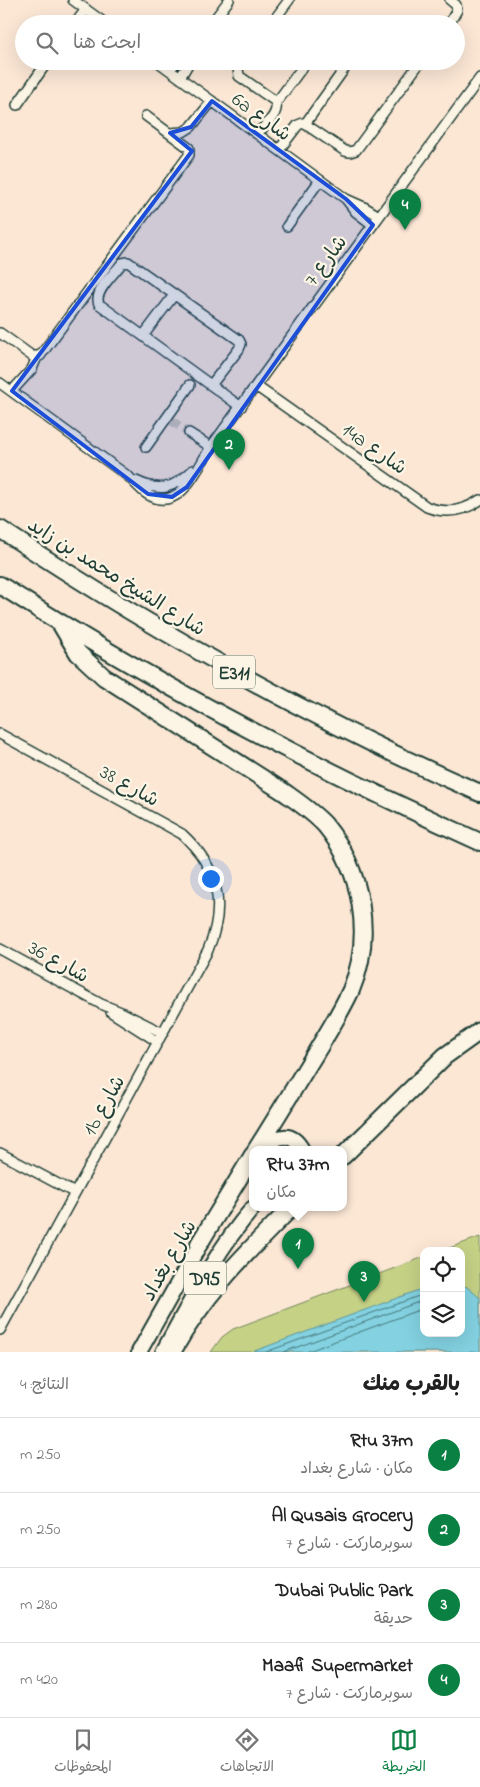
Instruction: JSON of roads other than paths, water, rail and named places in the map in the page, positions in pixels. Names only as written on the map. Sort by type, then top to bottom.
[{"type":"highway","name":"شارع الشيخ محمد بن زايد","points":[[0,529],[121,606],[242,676],[384,749],[480,793]]},
{"type":"highway","name":"E311","points":[[0,585],[60,623],[184,696],[313,763],[480,842]]},
{"type":"highway","points":[[60,623],[78,653],[104,677],[284,792],[307,809],[324,824],[339,845],[350,867],[358,891],[362,915],[359,965],[351,989],[326,1036],[258,1146]]},
{"type":"highway","points":[[347,1152],[445,1056],[480,1031]]},
{"type":"highway","points":[[199,1244],[249,1162]]},
{"type":"highway","points":[[172,1352],[195,1313],[219,1282],[288,1211]]},
{"type":"main road","points":[[269,1146],[273,1141],[286,1137],[293,1139],[300,1146]]},
{"type":"main road","name":"شارع بغداد","points":[[139,1352],[199,1244],[249,1173]]},
{"type":"main road","name":"شارع بغداد","points":[[163,1352],[222,1250],[250,1211]]},
{"type":"street","points":[[73,0],[94,15]]},
{"type":"street","points":[[218,15],[229,0]]},
{"type":"street","points":[[277,15],[288,0]]},
{"type":"street","points":[[450,0],[455,3],[457,10],[454,15]]},
{"type":"street","points":[[82,15],[86,9]]},
{"type":"street","points":[[17,104],[42,70]]},
{"type":"street","name":"6a شارع","points":[[170,70],[346,199],[379,216]]},
{"type":"street","points":[[180,78],[185,70]]},
{"type":"street","points":[[238,70],[239,76],[275,101],[277,105],[276,112],[257,134]]},
{"type":"street","points":[[275,101],[279,99],[300,70]]},
{"type":"street","points":[[305,124],[344,70]]},
{"type":"street","points":[[279,150],[298,125],[303,123],[345,151],[356,150],[414,70]]},
{"type":"street","name":"شارع 7","points":[[12,392],[129,478],[142,484],[168,488],[182,481],[201,463],[480,78]]},
{"type":"street","points":[[170,133],[183,132],[190,128],[212,101]]},
{"type":"street","points":[[0,383],[12,392],[32,369],[37,357],[42,354],[189,155],[189,148],[146,116]]},
{"type":"street","points":[[287,226],[320,180]]},
{"type":"street","name":"6a شارع","points":[[346,199],[356,212],[373,225]]},
{"type":"street","points":[[210,385],[239,349],[240,342],[126,261],[122,263],[98,294],[97,300],[99,304],[210,385],[241,407]]},
{"type":"street","points":[[143,336],[174,295]]},
{"type":"street","points":[[0,333],[32,356],[37,357]]},
{"type":"street","points":[[146,447],[169,419],[190,385]]},
{"type":"street","name":"14a شارع","points":[[256,386],[427,507],[441,511],[454,511],[468,507],[480,500]]},
{"type":"street","points":[[189,433],[211,447]]},
{"type":"street","name":"شارع 38","points":[[0,734],[182,834],[195,846],[205,860],[213,875],[217,892]]},
{"type":"street","name":"1b شارع","points":[[0,1330],[214,936],[217,922],[217,892]]},
{"type":"street","name":"شارع 36","points":[[0,949],[101,1004],[158,1042]]},
{"type":"street","name":"شارع 36","points":[[101,1004],[163,1033]]},
{"type":"street","points":[[0,1153],[75,1193]]},
{"type":"water","points":[[465,1286],[480,1298],[480,1352],[252,1352],[420,1289],[420,1337],[465,1337]]},
{"type":"tunnel","points":[[172,421],[189,433]]},
{"type":"place","name":"Maafi Supermarket","points":[[405,230]]},
{"type":"place","name":"Al Qusais Grocery","points":[[229,470]]},
{"type":"place","name":"Rtu 37m","points":[[298,1269]]},
{"type":"place","name":"Dubai Public Park","points":[[364,1302]]}]
